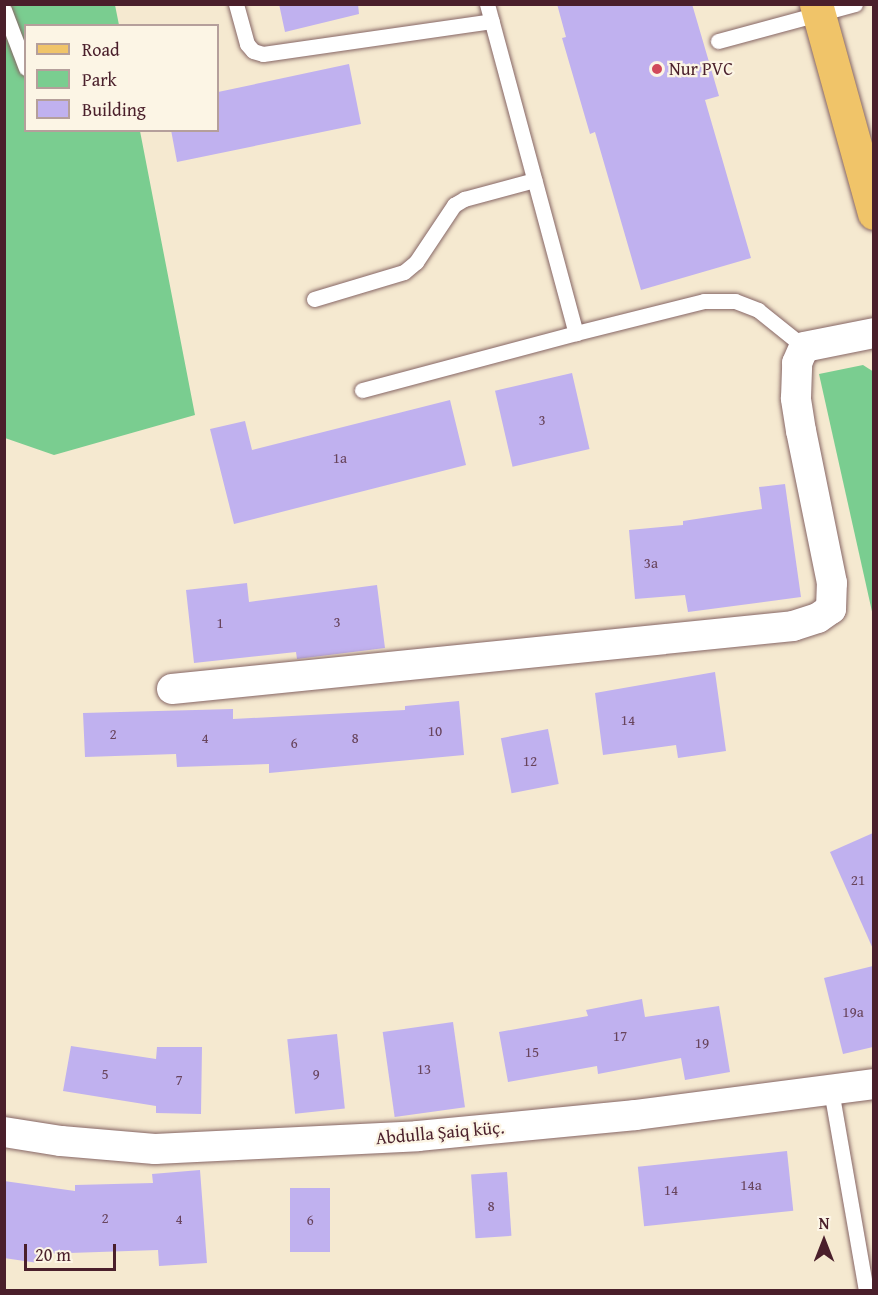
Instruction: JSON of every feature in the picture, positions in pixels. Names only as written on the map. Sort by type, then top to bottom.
[{"type":"main road","points":[[818,9],[873,213]]},
{"type":"street","points":[[172,689],[793,626],[818,618],[831,609],[832,583],[814,501],[796,398],[797,363],[804,347],[873,333]]},
{"type":"street","name":"Abdulla Şaiq küç.","points":[[4,1132],[62,1142],[155,1149],[395,1138],[636,1115],[873,1084]]},
{"type":"lane","points":[[236,4],[247,44],[253,51],[263,54],[492,21]]},
{"type":"lane","points":[[487,4],[576,333]]},
{"type":"lane","points":[[718,41],[818,9],[855,4]]},
{"type":"lane","points":[[4,10],[24,63]]},
{"type":"lane","points":[[314,299],[404,272],[416,262],[454,205],[464,199],[535,180]]},
{"type":"lane","points":[[362,390],[576,333],[704,302],[735,302],[758,310],[804,347]]},
{"type":"lane","points":[[831,1090],[866,1290]]},
{"type":"green space","points":[[5,5],[115,5],[119,24],[24,24],[24,132],[140,132],[195,415],[54,455],[5,438]]},
{"type":"green space","points":[[863,365],[874,372],[873,616],[819,374]]},
{"type":"building","points":[[279,4],[358,4],[359,14],[285,32]]},
{"type":"building","points":[[557,4],[692,4],[719,96],[705,100],[751,258],[641,290],[595,132],[590,134],[562,38],[566,37]]},
{"type":"building","points":[[349,64],[361,124],[177,162],[171,132],[219,132],[219,92]]},
{"type":"building","points":[[572,373],[590,449],[513,467],[495,391]]},
{"type":"building","points":[[450,400],[466,465],[234,524],[210,429],[245,421],[252,450]]},
{"type":"building","points":[[785,484],[801,597],[688,612],[685,595],[635,599],[629,530],[683,525],[683,521],[762,509],[759,487]]},
{"type":"building","points":[[247,583],[249,602],[377,585],[385,648],[297,659],[296,652],[194,663],[186,590]]},
{"type":"building","points":[[715,672],[726,751],[678,758],[676,745],[603,755],[595,693]]},
{"type":"building","points":[[459,701],[464,755],[269,773],[269,764],[177,767],[176,754],[85,757],[83,713],[233,709],[233,719],[405,710],[405,706]]},
{"type":"building","points":[[548,729],[559,784],[512,793],[501,738]]},
{"type":"building","points":[[873,833],[873,949],[830,852]]},
{"type":"building","points":[[873,966],[873,1047],[843,1054],[824,978]]},
{"type":"building","points":[[642,999],[645,1017],[719,1006],[730,1072],[685,1080],[681,1058],[598,1074],[597,1066],[508,1082],[499,1032],[588,1016],[586,1010]]},
{"type":"building","points":[[453,1022],[465,1107],[395,1117],[383,1032]]},
{"type":"building","points":[[337,1034],[345,1109],[295,1114],[287,1039]]},
{"type":"building","points":[[71,1046],[156,1059],[157,1047],[202,1047],[201,1114],[156,1113],[156,1106],[63,1091]]},
{"type":"building","points":[[787,1151],[793,1211],[644,1226],[638,1167]]},
{"type":"building","points":[[200,1170],[207,1263],[159,1266],[158,1250],[40,1254],[38,1263],[4,1258],[4,1181],[75,1191],[75,1185],[153,1183],[152,1174]]},
{"type":"building","points":[[507,1172],[511,1236],[476,1238],[471,1175]]},
{"type":"building","points":[[290,1188],[330,1188],[330,1252],[290,1252]]},
{"type":"place","name":"Nur PVC","points":[[657,69]]}]
